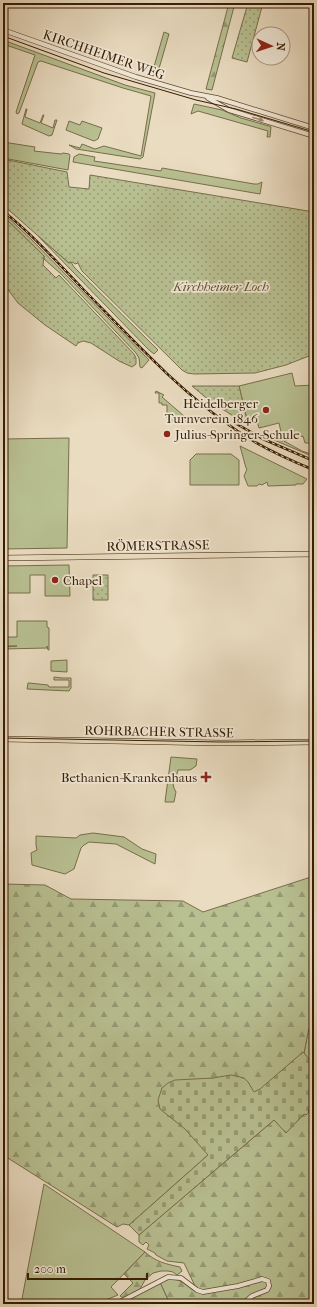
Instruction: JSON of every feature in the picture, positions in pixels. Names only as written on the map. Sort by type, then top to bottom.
[{"type":"main road","name":"RÖMERSTRASSE","points":[[3,558],[314,554]]},
{"type":"main road","name":"ROHRBACHER STRASSE","points":[[3,739],[221,743],[314,742]]},
{"type":"street","name":"KIRCHHEIMER WEG","points":[[3,30],[96,64],[153,82],[200,95],[217,98],[314,128]]},
{"type":"street","name":"KIRCHHEIMER WEG","points":[[200,95],[229,110],[314,136]]},
{"type":"street","points":[[116,1304],[169,1277],[181,1278],[196,1289],[203,1292],[238,1286],[261,1279],[268,1281],[270,1286],[267,1290],[251,1297],[243,1304]]},
{"type":"green space","points":[[229,3],[235,3],[212,90],[206,89]]},
{"type":"green space","points":[[248,3],[263,3],[257,26],[251,26],[251,47],[247,62],[232,58]]},
{"type":"green space","points":[[164,32],[169,34],[158,72],[153,70]]},
{"type":"green space","points":[[3,40],[125,85],[155,93],[143,157],[140,159],[76,149],[69,145],[80,148],[82,144],[95,149],[104,146],[141,156],[151,96],[41,61],[38,62],[19,113],[17,114],[16,112],[35,55],[3,44]]},
{"type":"green space","points":[[194,104],[222,110],[241,118],[269,126],[271,127],[270,137],[267,137],[268,131],[198,111],[191,114]]},
{"type":"green space","points":[[26,109],[25,117],[40,123],[44,115],[41,123],[53,128],[55,120],[57,120],[52,135],[49,136],[22,124]]},
{"type":"green space","points":[[69,121],[80,125],[82,121],[102,128],[98,139],[94,141],[66,130]]},
{"type":"green space","points":[[3,142],[35,147],[34,151],[69,154],[68,170],[3,158]]},
{"type":"green space","points":[[79,154],[95,157],[94,161],[161,171],[162,168],[254,184],[262,182],[260,194],[73,162],[74,157]]},
{"type":"green space","name":"Kirchheimer Loch","points":[[3,159],[67,172],[69,187],[89,189],[90,175],[314,212],[314,354],[286,365],[255,373],[194,374],[187,373],[182,370],[82,271],[78,263],[69,263],[3,205]]},
{"type":"green space","points":[[3,213],[33,241],[149,360],[142,368],[140,367],[139,358],[136,353],[61,274],[44,259],[44,256],[3,216]]},
{"type":"green space","points":[[3,216],[44,256],[43,265],[56,278],[59,275],[134,354],[136,364],[132,367],[119,361],[91,343],[83,341],[78,343],[76,346],[45,325],[18,303],[3,283]]},
{"type":"green space","points":[[38,236],[69,263],[71,262],[74,267],[158,350],[154,354],[149,350]]},
{"type":"green space","name":"Heidelberger Turnverein 1846","points":[[292,373],[295,386],[314,385],[314,443],[305,443],[303,436],[284,441],[302,451],[314,455],[314,457],[274,440],[283,441],[279,423],[259,428],[256,417],[247,420],[239,386]]},
{"type":"green space","points":[[192,386],[239,386],[247,420],[244,423],[210,401]]},
{"type":"green space","points":[[156,391],[164,395],[162,397],[191,422],[170,422],[170,419],[167,418],[167,405],[162,405],[162,403],[159,403],[159,393],[155,393]]},
{"type":"green space","points":[[69,438],[67,548],[3,549],[3,439]]},
{"type":"green space","points":[[240,446],[307,479],[303,484],[296,485],[268,486],[267,482],[262,485],[259,484],[257,486],[248,486],[244,476],[247,469]]},
{"type":"green space","points":[[196,454],[231,454],[239,460],[239,485],[190,485],[190,460]]},
{"type":"green space","points":[[69,565],[70,596],[45,596],[45,575],[30,575],[30,593],[3,593],[3,566]]},
{"type":"green space","points":[[93,575],[108,575],[108,600],[93,600]]},
{"type":"green space","points":[[17,621],[47,621],[47,627],[49,628],[49,650],[47,646],[47,648],[3,649],[3,647],[17,646],[4,646],[4,637],[17,637]]},
{"type":"green space","points":[[67,660],[67,672],[51,671],[51,661]]},
{"type":"green space","points":[[54,677],[71,678],[71,688],[69,691],[27,689],[28,683],[48,685],[49,687],[69,687],[69,680],[54,680]]},
{"type":"green space","points":[[171,757],[197,759],[196,766],[190,770],[178,770],[173,782],[176,792],[174,802],[165,802]]},
{"type":"green space","points":[[93,833],[124,837],[142,849],[156,854],[155,864],[116,844],[89,842],[81,848],[74,869],[65,874],[32,865],[31,853],[37,850],[36,836],[76,838],[80,835]]},
{"type":"green space","points":[[314,876],[314,1027],[309,1028],[304,1053],[303,1052],[208,1155],[129,1225],[123,1224],[117,1227],[3,1155],[3,884],[45,885],[71,899],[183,901],[203,912]]},
{"type":"green space","points":[[314,1030],[314,1057],[309,1060],[304,1053],[308,1031]]},
{"type":"green space","points":[[303,1052],[309,1059],[314,1057],[314,1105],[308,1111],[309,1112],[306,1115],[304,1114],[286,1133],[274,1120],[139,1235],[129,1225],[208,1155],[185,1129],[160,1109],[158,1100],[162,1088],[175,1080],[213,1078],[231,1075],[244,1078],[254,1092],[260,1089]]},
{"type":"green space","points":[[314,1105],[314,1304],[170,1304],[160,1282],[174,1279],[181,1281],[193,1290],[195,1286],[184,1263],[167,1261],[156,1255],[147,1249],[149,1245],[146,1242],[143,1245],[139,1242],[139,1235],[274,1120],[295,1123]]},
{"type":"green space","points":[[44,1184],[145,1252],[111,1287],[118,1295],[101,1304],[21,1304]]},
{"type":"green space","points":[[145,1252],[166,1264],[180,1267],[182,1271],[177,1275],[168,1271],[153,1273],[145,1280],[140,1289],[124,1298],[120,1296],[133,1283],[124,1274]]},
{"type":"green space","points":[[160,1282],[170,1304],[120,1304]]},
{"type":"tram line","points":[[3,36],[104,73],[314,132]]},
{"type":"tram line","points":[[3,738],[221,742],[314,741]]},
{"type":"railway","points":[[3,211],[34,239],[137,345],[175,381],[215,415],[255,442],[314,470]]},
{"type":"railway","points":[[235,423],[263,439],[314,461]]},
{"type":"place","name":"Heidelberger Turnverein 1846","points":[[266,410]]},
{"type":"place","name":"Julius-Springer-Schule","points":[[167,434]]},
{"type":"place","name":"Chapel","points":[[55,580]]},
{"type":"place","name":"Bethanien-Krankenhaus","points":[[206,777]]}]
